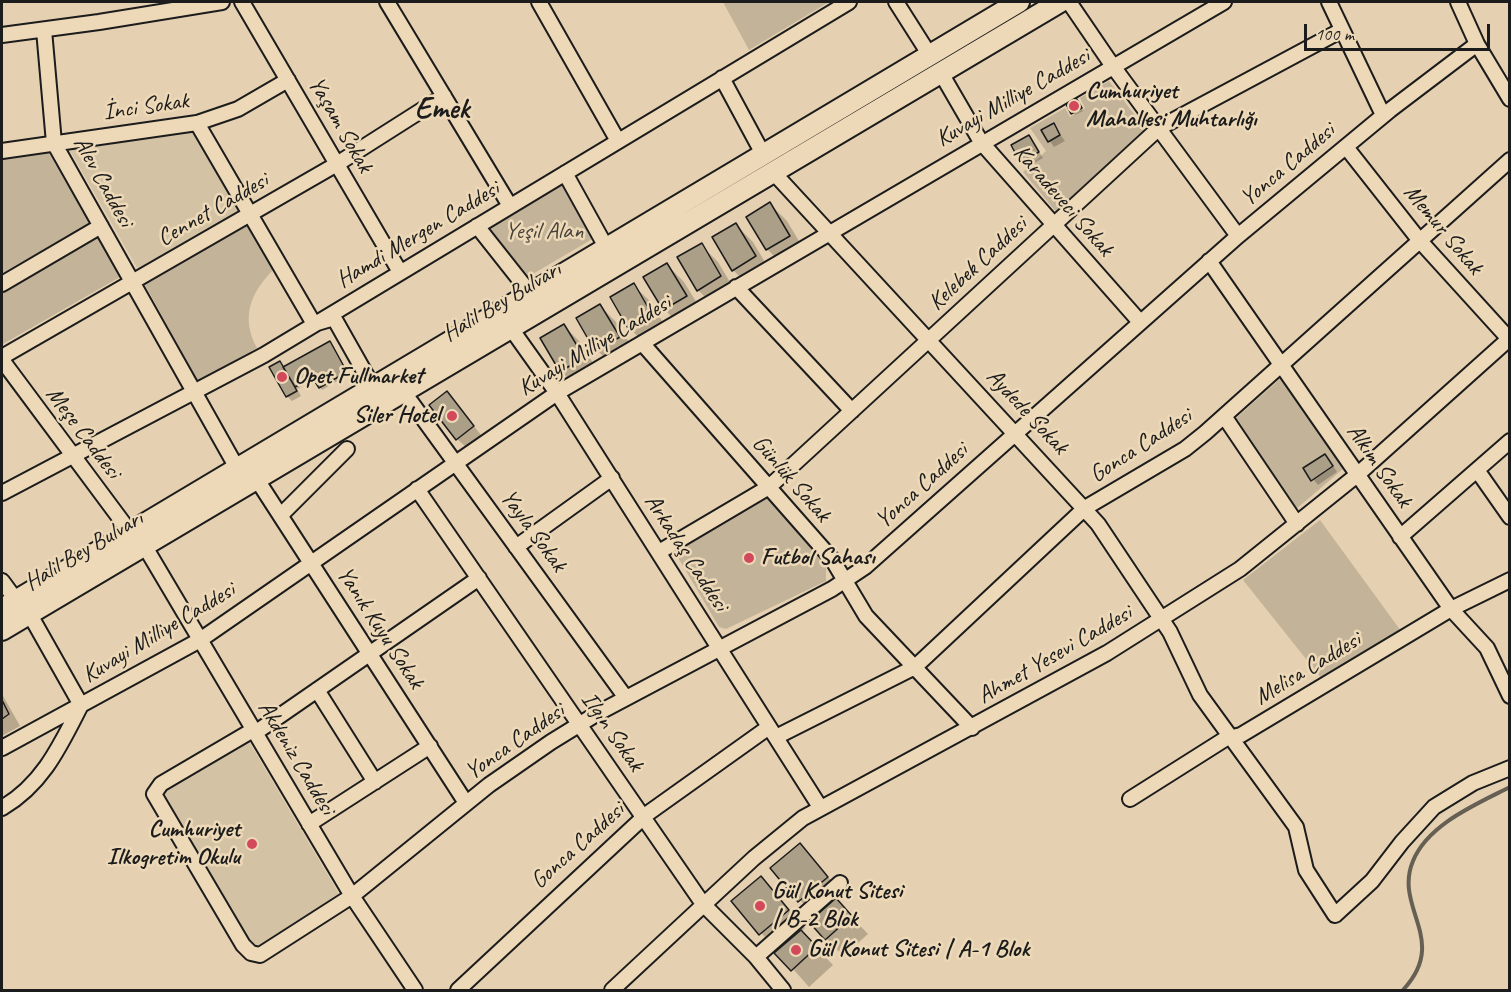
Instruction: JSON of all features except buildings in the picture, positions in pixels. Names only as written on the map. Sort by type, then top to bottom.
[{"type":"highway","name":"Halil Bey Bulvarı","points":[[137,539],[237,468],[1019,2]]},
{"type":"highway","name":"Halil Bey Bulvarı","points":[[2,630],[15,608],[137,539],[256,478],[1060,2]]},
{"type":"street","points":[[2,35],[44,30],[166,7],[222,2]]},
{"type":"street","name":"Yaşam Sokak","points":[[242,2],[400,272]]},
{"type":"street","points":[[387,2],[510,206]]},
{"type":"street","points":[[539,2],[618,141]]},
{"type":"street","name":"Hamdi Mergen Caddesi","points":[[2,493],[194,392],[314,324],[849,2]]},
{"type":"street","points":[[896,2],[929,54]]},
{"type":"street","points":[[1069,2],[1112,65],[1238,236]]},
{"type":"street","name":"Kuvayi Milliye Caddesi","points":[[2,748],[200,640],[557,393],[828,231],[1224,2]]},
{"type":"street","points":[[1329,2],[1383,115]]},
{"type":"street","points":[[1458,2],[1477,44],[1509,99]]},
{"type":"street","name":"Alev Caddesi","points":[[44,30],[54,142],[237,468]]},
{"type":"street","name":"Kelebek Caddesi","points":[[659,552],[769,488],[1158,128],[1342,30]]},
{"type":"street","name":"Yonca Caddesi","points":[[254,732],[161,784],[154,794],[243,945],[251,953],[260,955],[352,896],[466,803],[579,724],[846,580],[886,550],[1015,432],[1238,236],[1383,115],[1477,44]]},
{"type":"street","name":"Karadeveci Sokak","points":[[941,73],[981,142],[1140,322]]},
{"type":"street","points":[[722,78],[763,154]]},
{"type":"street","name":"İnci Sokak","points":[[2,151],[197,123],[238,109],[288,80]]},
{"type":"street","name":"Cennet Caddesi","points":[[2,358],[337,164],[444,96]]},
{"type":"street","points":[[197,123],[314,324],[334,318],[373,387]]},
{"type":"street","name":"Memur Sokak","points":[[1346,147],[1420,241],[1509,339]]},
{"type":"street","name":"Gonca Caddesi","points":[[458,990],[613,843],[682,786],[772,732],[915,667],[1085,508],[1185,449],[1509,160]]},
{"type":"street","name":"Aydede Sokak","points":[[773,172],[1085,508],[1162,619],[1176,643],[1192,684],[1296,827],[1306,870],[1335,915],[1372,881],[1402,842],[1434,807],[1473,783],[1509,768]]},
{"type":"street","points":[[565,173],[606,247]]},
{"type":"street","points":[[2,284],[101,226]]},
{"type":"street","points":[[477,226],[530,293]]},
{"type":"street","name":"Alkım Sokak","points":[[1209,261],[1451,609],[1487,648],[1509,696]]},
{"type":"street","points":[[736,286],[852,411]]},
{"type":"street","name":"Arkadaş Caddesi","points":[[510,327],[557,393],[612,478],[820,807]]},
{"type":"street","name":"Ahmet Yesevi Caddesi","points":[[612,990],[770,844],[820,807],[972,728],[1162,619],[1240,569],[1357,475],[1509,339]]},
{"type":"street","name":"Günlük Sokak","points":[[642,343],[832,559],[866,616],[972,728]]},
{"type":"street","name":"Meşe Caddesi","points":[[2,358],[72,457],[137,539]]},
{"type":"street","name":"Yayla Sokak","points":[[403,391],[626,698]]},
{"type":"street","points":[[1224,416],[1297,524]]},
{"type":"street","points":[[1400,537],[1509,441]]},
{"type":"street","points":[[280,515],[347,449]]},
{"type":"street","points":[[1478,470],[1509,517]]},
{"type":"street","name":"Yanık Kuyu Sokak","points":[[256,478],[466,803]]},
{"type":"street","points":[[516,547],[612,478]]},
{"type":"street","name":"Ilgın Sokak","points":[[417,489],[703,904],[756,957],[783,990]]},
{"type":"street","name":"Akdeniz Caddesi","points":[[137,539],[200,640],[352,896],[415,990]]},
{"type":"street","points":[[254,732],[479,578]]},
{"type":"street","name":"Melisa Caddesi","points":[[1130,799],[1451,609],[1509,580]]},
{"type":"street","points":[[2,581],[15,608],[81,705],[39,779],[25,793],[2,808]]},
{"type":"street","points":[[317,690],[375,782]]},
{"type":"street","points":[[309,824],[430,746]]},
{"type":"street","points":[[756,957],[840,883]]},
{"type":"shaded area","points":[[194,130],[242,212],[139,271],[69,149]]},
{"type":"shaded area","name":"Cumhuriyet Ilkogretim Okulu","points":[[248,740],[342,899],[256,950],[162,790]]},
{"type":"green space","points":[[723,2],[829,2],[749,50]]},
{"type":"green space","points":[[1109,81],[1146,130],[1057,213],[1023,172],[1046,151],[1030,128],[1065,108],[1070,117],[1085,108],[1080,98]]},
{"type":"green space","points":[[47,150],[90,224],[2,273],[2,157]]},
{"type":"green space","name":"Yeşil Alan","points":[[564,184],[594,238],[526,278],[489,229]]},
{"type":"green space","points":[[249,225],[274,269],[259,287],[250,306],[249,326],[257,348],[198,381],[145,285]]},
{"type":"green space","points":[[97,236],[120,277],[3,344],[2,291]]},
{"type":"green space","points":[[1281,378],[1344,468],[1295,510],[1234,420]]},
{"type":"green space","name":"Futbol Sahası","points":[[765,495],[826,566],[826,581],[726,629],[719,627],[673,549]]},
{"type":"green space","points":[[1320,520],[1401,631],[1322,679],[1243,580]]},
{"type":"waterway","points":[[1403,990],[1416,972],[1422,955],[1422,940],[1410,894],[1409,878],[1413,861],[1430,836],[1455,816],[1510,787]]},
{"type":"place","name":"Cumhuriyet Mahallesi Muhtarlığı","points":[[1074,106]]},
{"type":"place","name":"Opet Fullmarket","points":[[282,377]]},
{"type":"place","name":"Siler Hotel","points":[[452,416]]},
{"type":"place","name":"Futbol Sahası","points":[[749,558]]},
{"type":"place","name":"Cumhuriyet Ilkogretim Okulu","points":[[252,844]]},
{"type":"place","name":"Gül Konut Sitesi | B-2 Blok","points":[[760,906]]},
{"type":"place","name":"Gül Konut Sitesi | A-1 Blok","points":[[796,950]]},
{"type":"district","name":"Emek","points":[[442,110]]}]
